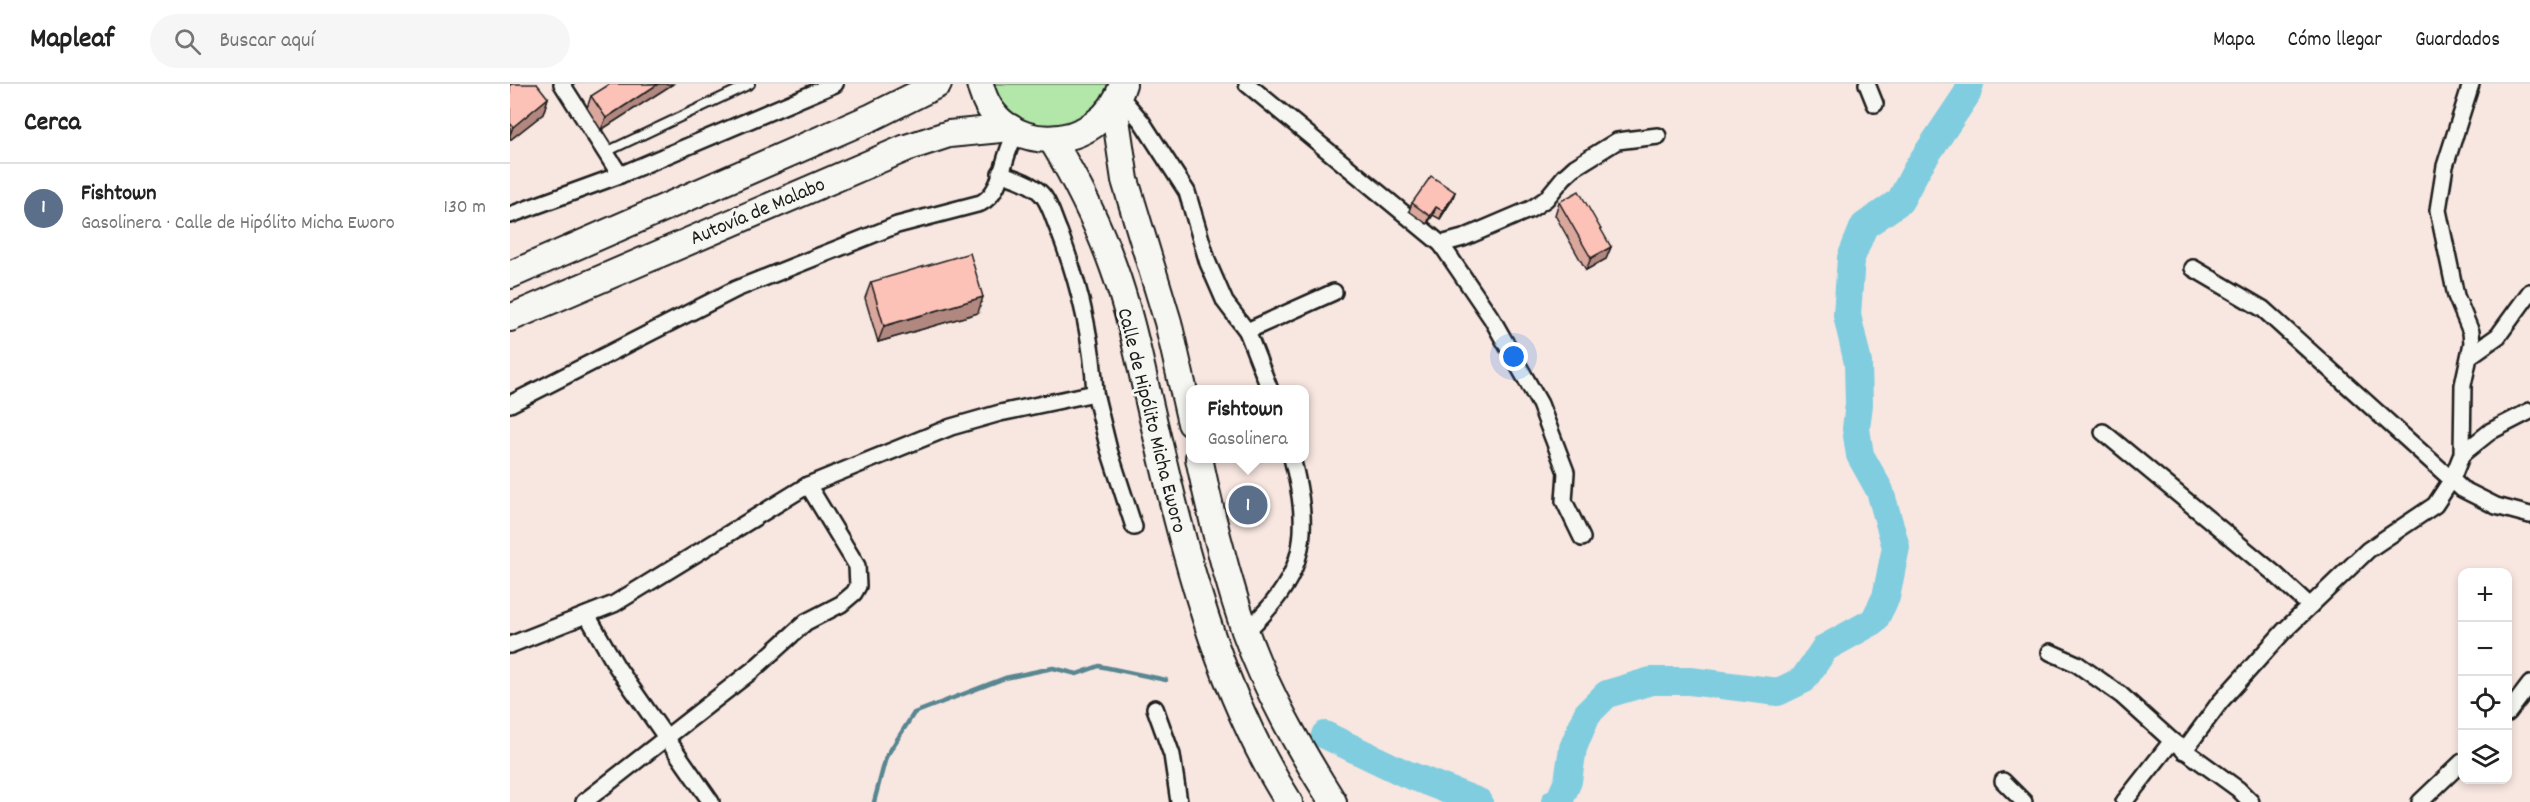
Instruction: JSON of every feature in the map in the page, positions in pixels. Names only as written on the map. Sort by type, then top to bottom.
[{"type":"main road","name":"Autovía de Malabo","points":[[510,275],[861,122],[938,84]]},
{"type":"main road","points":[[980,84],[982,94],[994,113],[1015,130],[1028,136],[1052,140],[1076,136],[1098,124],[1119,95]]},
{"type":"main road","name":"Calle de Hipólito Micha Eworo","points":[[1119,95],[1125,180],[1168,322],[1186,401]]},
{"type":"main road","name":"Autovía de Malabo","points":[[510,318],[906,148],[949,134],[1015,130]]},
{"type":"main road","name":"Calle de Hipólito Micha Eworo","points":[[1052,140],[1094,217],[1114,267],[1192,574],[1218,650],[1245,722],[1289,802]]},
{"type":"main road","name":"Calle de Hipólito Micha Eworo","points":[[1200,463],[1209,506],[1245,632],[1283,717],[1334,802]]},
{"type":"street","points":[[562,84],[620,175]]},
{"type":"street","points":[[510,215],[620,175],[835,84]]},
{"type":"street","points":[[1247,84],[1441,244],[1492,319],[1540,404],[1566,472],[1564,501],[1582,538]]},
{"type":"street","points":[[1867,84],[1875,104]]},
{"type":"street","points":[[2184,750],[2220,702],[2310,606],[2368,550],[2435,505],[2452,480],[2462,454],[2463,394],[2471,355],[2471,332],[2456,296],[2438,210],[2445,166],[2471,84]]},
{"type":"street","points":[[1119,95],[1142,122],[1187,192],[1208,263],[1225,302],[1247,331],[1268,385]]},
{"type":"street","points":[[510,404],[736,289],[897,225],[981,203],[992,197],[998,188],[1000,173],[1015,130]]},
{"type":"street","points":[[1441,244],[1463,238],[1531,209],[1546,199],[1575,167],[1617,141],[1658,136]]},
{"type":"street","points":[[1000,173],[1030,185],[1040,192],[1053,217],[1070,260],[1087,322],[1095,393],[1109,450],[1134,527]]},
{"type":"street","points":[[2193,268],[2263,309],[2452,480],[2473,496],[2530,515]]},
{"type":"street","points":[[2471,355],[2498,336],[2530,291]]},
{"type":"street","points":[[1247,331],[1334,292]]},
{"type":"street","points":[[510,645],[615,604],[808,485],[951,427],[1000,413],[1095,393]]},
{"type":"street","points":[[2462,454],[2491,431],[2530,411]]},
{"type":"street","points":[[2103,432],[2266,566],[2310,606]]},
{"type":"street","points":[[1245,632],[1272,606],[1296,566],[1303,542],[1303,514],[1293,463]]},
{"type":"street","points":[[584,802],[754,669],[806,622],[842,604],[858,586],[856,566],[808,485]]},
{"type":"street","points":[[587,615],[618,667],[711,802]]},
{"type":"street","points":[[2050,652],[2077,664],[2121,695],[2172,741],[2238,789],[2250,802]]},
{"type":"street","points":[[2512,708],[2530,684]]},
{"type":"street","points":[[1155,708],[1172,755],[1179,802]]},
{"type":"street","points":[[2124,802],[2172,741]]},
{"type":"street","points":[[2420,802],[2458,767]]},
{"type":"street","points":[[2004,780],[2024,802]]},
{"type":"lane","points":[[606,152],[750,84]]},
{"type":"green space","points":[[992,84],[1109,84],[1098,103],[1084,116],[1068,124],[1050,126],[1033,124],[1017,116],[1003,102]]},
{"type":"building","points":[[510,84],[537,84],[548,98],[513,127],[510,123]]},
{"type":"building","points":[[610,84],[658,84],[606,118],[591,96]]},
{"type":"building","points":[[1431,176],[1455,192],[1443,211],[1436,207],[1430,216],[1412,203]]},
{"type":"building","points":[[1579,191],[1611,247],[1591,258],[1559,202]]},
{"type":"building","points":[[970,253],[983,297],[884,326],[871,282]]},
{"type":"waterway","points":[[1555,802],[1560,799],[1568,781],[1573,748],[1587,714],[1607,694],[1651,681],[1690,681],[1778,692],[1803,680],[1825,648],[1874,621],[1886,597],[1896,547],[1880,491],[1860,455],[1856,429],[1859,404],[1858,363],[1847,315],[1851,258],[1864,226],[1900,201],[1918,167],[1967,94],[1970,84]]},
{"type":"waterway","points":[[874,802],[886,757],[914,713],[1005,678],[1053,668],[1077,674],[1099,666],[1166,680]]},
{"type":"waterway","points":[[1325,735],[1404,773],[1479,802]]},
{"type":"place","name":"Fishtown","points":[[1248,505]]}]
